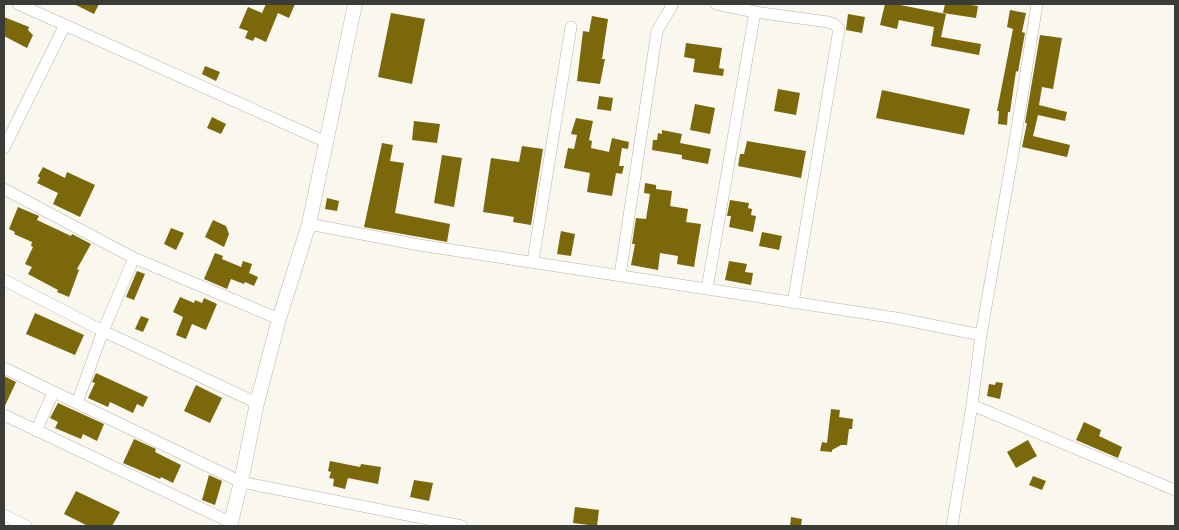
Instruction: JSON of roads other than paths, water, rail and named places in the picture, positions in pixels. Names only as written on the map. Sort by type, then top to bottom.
[{"type":"street","points":[[18,4],[326,142]]},
{"type":"street","points":[[4,415],[230,524],[242,482],[257,403],[279,319],[309,224],[355,4]]},
{"type":"street","points":[[620,275],[657,31],[673,4]]},
{"type":"street","points":[[716,4],[755,12],[828,22],[837,26],[840,33],[793,303]]},
{"type":"street","points":[[952,526],[972,405],[980,335],[1013,153],[1037,4]]},
{"type":"street","points":[[707,289],[755,12]]},
{"type":"street","points":[[4,148],[65,25]]},
{"type":"street","points":[[532,261],[571,27]]},
{"type":"street","points":[[4,189],[134,258],[279,319]]},
{"type":"street","points":[[309,224],[419,245],[896,318],[980,335]]},
{"type":"street","points":[[77,403],[103,331],[134,258]]},
{"type":"street","points":[[4,280],[103,331],[257,403]]},
{"type":"street","points":[[4,368],[242,482],[462,526]]},
{"type":"street","points":[[36,431],[53,393]]},
{"type":"street","points":[[972,405],[1175,490]]},
{"type":"street","points":[[4,515],[26,526]]}]
